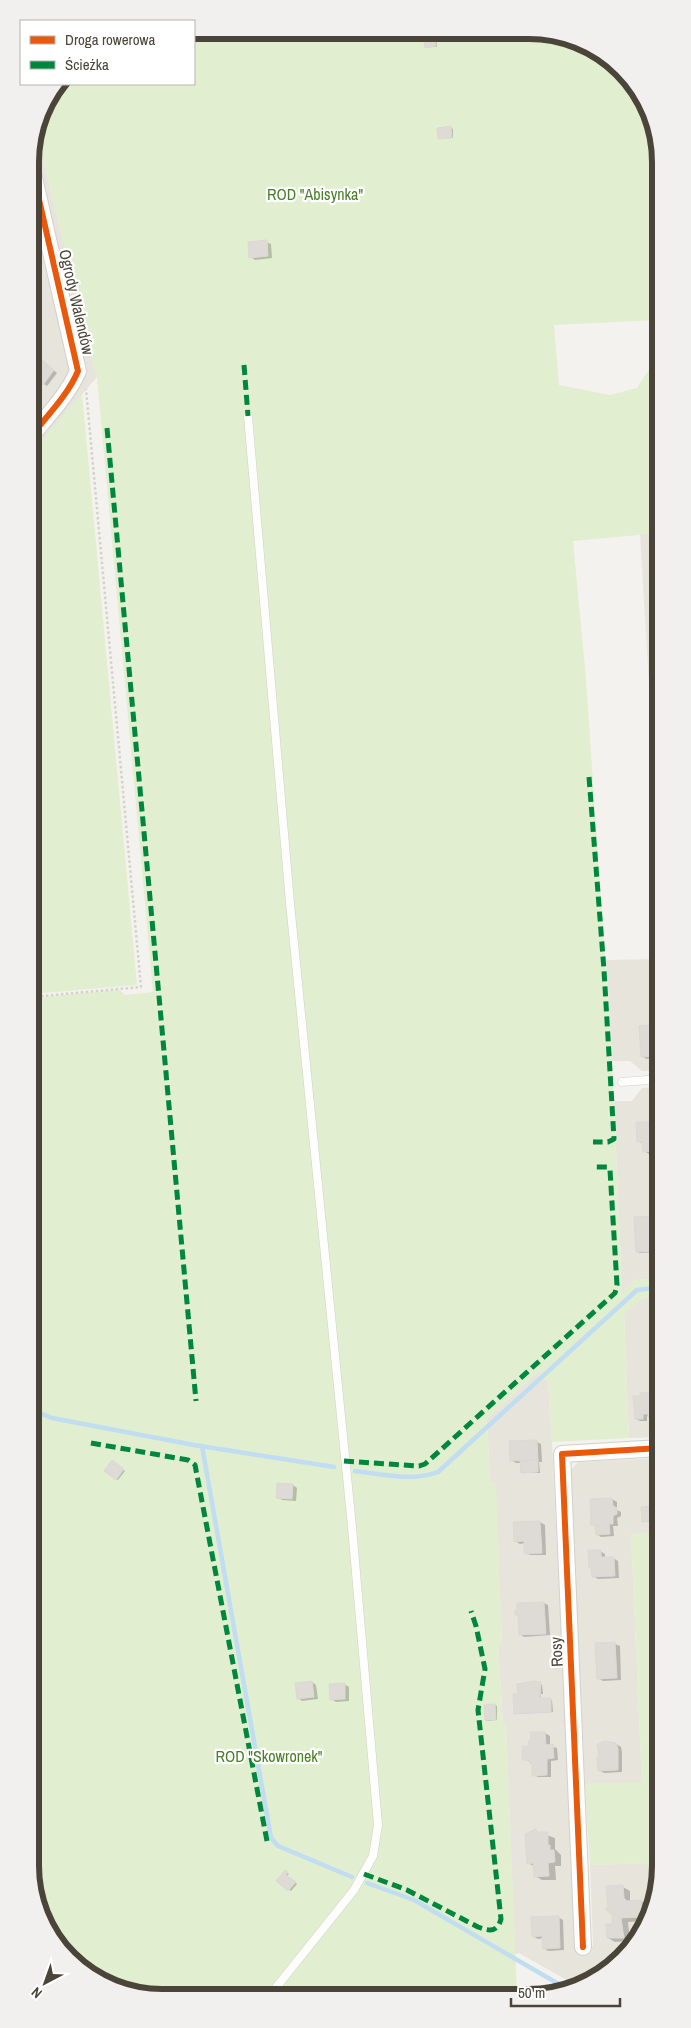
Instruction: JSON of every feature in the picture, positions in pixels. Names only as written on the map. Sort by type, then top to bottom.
[{"type":"street","name":"Ogrody Walendów","points":[[39,200],[78,371],[70,386],[39,426]]},
{"type":"street","name":"Rosy","points":[[583,1947],[562,1454],[652,1448]]},
{"type":"lane","points":[[248,416],[290,903],[352,1527],[378,1825],[373,1856],[354,1890],[276,1989]]},
{"type":"lane","points":[[622,1082],[652,1080]]},
{"type":"path","points":[[39,996],[141,987],[85,375],[78,371]]},
{"type":"shaded area","points":[[40,147],[97,377],[39,445]]},
{"type":"shaded area","points":[[652,533],[652,735],[640,534]]},
{"type":"shaded area","points":[[652,959],[652,1071],[642,1071],[630,1061],[612,1061],[606,960]]},
{"type":"shaded area","points":[[652,1087],[652,1279],[635,1280],[622,1292],[614,1101],[632,1101],[642,1088]]},
{"type":"shaded area","points":[[652,1296],[652,1437],[629,1438],[624,1313],[644,1297]]},
{"type":"shaded area","points":[[539,1371],[548,1382],[576,1947],[593,1946],[590,1865],[649,1863],[650,1888],[648,1898],[640,1921],[632,1935],[598,1969],[571,1982],[519,1953],[515,1954],[506,1725],[503,1725],[498,1644],[502,1644],[495,1484],[490,1483],[487,1419]]},
{"type":"shaded area","points":[[652,1458],[652,1533],[631,1534],[642,1783],[585,1784],[571,1470],[578,1462]]},
{"type":"green space","name":"ROD \"Skowronek\"","points":[[195,39],[538,39],[569,45],[584,51],[604,64],[632,93],[646,122],[652,153],[652,320],[554,325],[559,385],[610,395],[637,388],[652,365],[652,534],[573,541],[586,679],[612,1061],[622,1291],[635,1280],[652,1279],[652,1296],[644,1297],[624,1314],[629,1438],[552,1442],[548,1382],[539,1371],[487,1419],[490,1483],[496,1484],[502,1644],[498,1645],[503,1724],[506,1725],[517,1989],[153,1989],[138,1987],[107,1977],[87,1964],[59,1935],[45,1906],[39,1875],[39,997],[117,990],[120,990],[125,995],[153,992],[97,377],[40,147],[43,130],[51,107],[66,85],[195,85]]},
{"type":"green space","points":[[82,393],[137,985],[39,993],[39,444]]},
{"type":"green space","points":[[652,1533],[652,1875],[650,1888],[649,1863],[590,1865],[585,1784],[642,1782],[631,1534]]},
{"type":"building","points":[[424,39],[435,39],[436,46],[425,48]]},
{"type":"building","points":[[451,126],[452,138],[438,139],[437,128]]},
{"type":"building","points":[[267,240],[268,256],[249,258],[248,242]]},
{"type":"building","points":[[39,357],[54,370],[43,385],[39,382]]},
{"type":"building","points":[[652,1025],[652,1056],[641,1057],[639,1026]]},
{"type":"building","points":[[636,1122],[651,1122],[652,1151],[643,1152],[642,1142],[637,1142]]},
{"type":"building","points":[[652,1216],[652,1251],[636,1252],[634,1217]]},
{"type":"building","points":[[652,1392],[652,1416],[643,1414],[643,1419],[635,1419],[633,1396],[640,1396],[640,1393]]},
{"type":"building","points":[[537,1440],[538,1460],[510,1461],[509,1441]]},
{"type":"building","points":[[112,1460],[124,1469],[116,1480],[104,1471]]},
{"type":"building","points":[[538,1460],[538,1472],[521,1473],[520,1461]]},
{"type":"building","points":[[277,1483],[293,1484],[292,1499],[276,1498]]},
{"type":"building","points":[[612,1498],[613,1506],[617,1508],[617,1514],[613,1516],[613,1524],[609,1524],[610,1534],[596,1535],[595,1525],[591,1525],[590,1499]]},
{"type":"building","points":[[652,1506],[652,1521],[642,1522],[641,1507]]},
{"type":"building","points":[[540,1521],[542,1553],[524,1554],[524,1541],[514,1542],[513,1522]]},
{"type":"building","points":[[588,1550],[601,1550],[601,1557],[614,1557],[615,1576],[592,1577],[591,1568],[589,1568]]},
{"type":"building","points":[[544,1602],[546,1634],[519,1635],[518,1615],[515,1615],[517,1603]]},
{"type":"building","points":[[615,1642],[617,1678],[597,1679],[595,1643]]},
{"type":"building","points":[[312,1681],[314,1697],[297,1699],[295,1683]]},
{"type":"building","points":[[534,1681],[541,1682],[540,1698],[551,1698],[551,1712],[514,1714],[513,1694],[518,1694],[517,1684]]},
{"type":"building","points":[[345,1683],[345,1699],[330,1700],[329,1684]]},
{"type":"building","points":[[495,1704],[496,1720],[485,1720],[484,1705]]},
{"type":"building","points":[[530,1732],[545,1732],[546,1745],[553,1744],[554,1758],[547,1759],[547,1775],[532,1776],[532,1764],[530,1764],[529,1760],[522,1760],[522,1746],[529,1746],[528,1741],[531,1741]]},
{"type":"building","points":[[605,1741],[616,1743],[618,1749],[618,1770],[598,1771],[597,1758],[599,1756],[597,1744]]},
{"type":"building","points":[[536,1829],[537,1832],[548,1832],[548,1845],[550,1845],[550,1850],[554,1850],[555,1862],[548,1863],[549,1876],[534,1877],[533,1863],[527,1864],[525,1834]]},
{"type":"building","points":[[285,1870],[288,1872],[286,1875],[296,1882],[288,1891],[276,1881]]},
{"type":"building","points":[[623,1885],[624,1898],[627,1901],[641,1900],[642,1917],[621,1918],[624,1938],[607,1938],[606,1924],[612,1924],[612,1915],[605,1909],[608,1906],[606,1886]]},
{"type":"building","points":[[559,1916],[560,1948],[543,1949],[542,1936],[532,1937],[531,1917]]},
{"type":"building","points":[[608,1955],[614,1955],[608,1960]]},
{"type":"waterway","points":[[355,1471],[407,1477],[438,1472],[637,1290],[652,1288]]},
{"type":"waterway","points":[[39,1413],[52,1418],[194,1445],[334,1467]]},
{"type":"waterway","points":[[202,1446],[271,1838],[278,1846],[352,1877]]},
{"type":"waterway","points":[[367,1883],[414,1900],[561,1985]]},
{"type":"marked path","points":[[244,365],[248,416]]},
{"type":"marked path","points":[[107,428],[196,1401]]},
{"type":"marked path","points":[[589,777],[604,970],[614,1139],[608,1142],[593,1142]]},
{"type":"marked path","points":[[344,1461],[419,1466],[425,1464],[615,1293],[617,1285],[610,1170],[607,1167],[594,1167]]},
{"type":"marked path","points":[[91,1443],[188,1460],[195,1465],[267,1841]]},
{"type":"marked path","points":[[364,1874],[407,1890],[478,1927],[492,1930],[499,1924],[501,1919],[478,1710],[485,1669],[471,1611]]},
{"type":"cycle path","points":[[39,200],[78,371],[63,397],[39,426]]},
{"type":"cycle path","points":[[583,1947],[562,1454],[652,1448]]},
{"type":"park label","name":"ROD \"Abisynka\"","points":[[315,194]]}]
